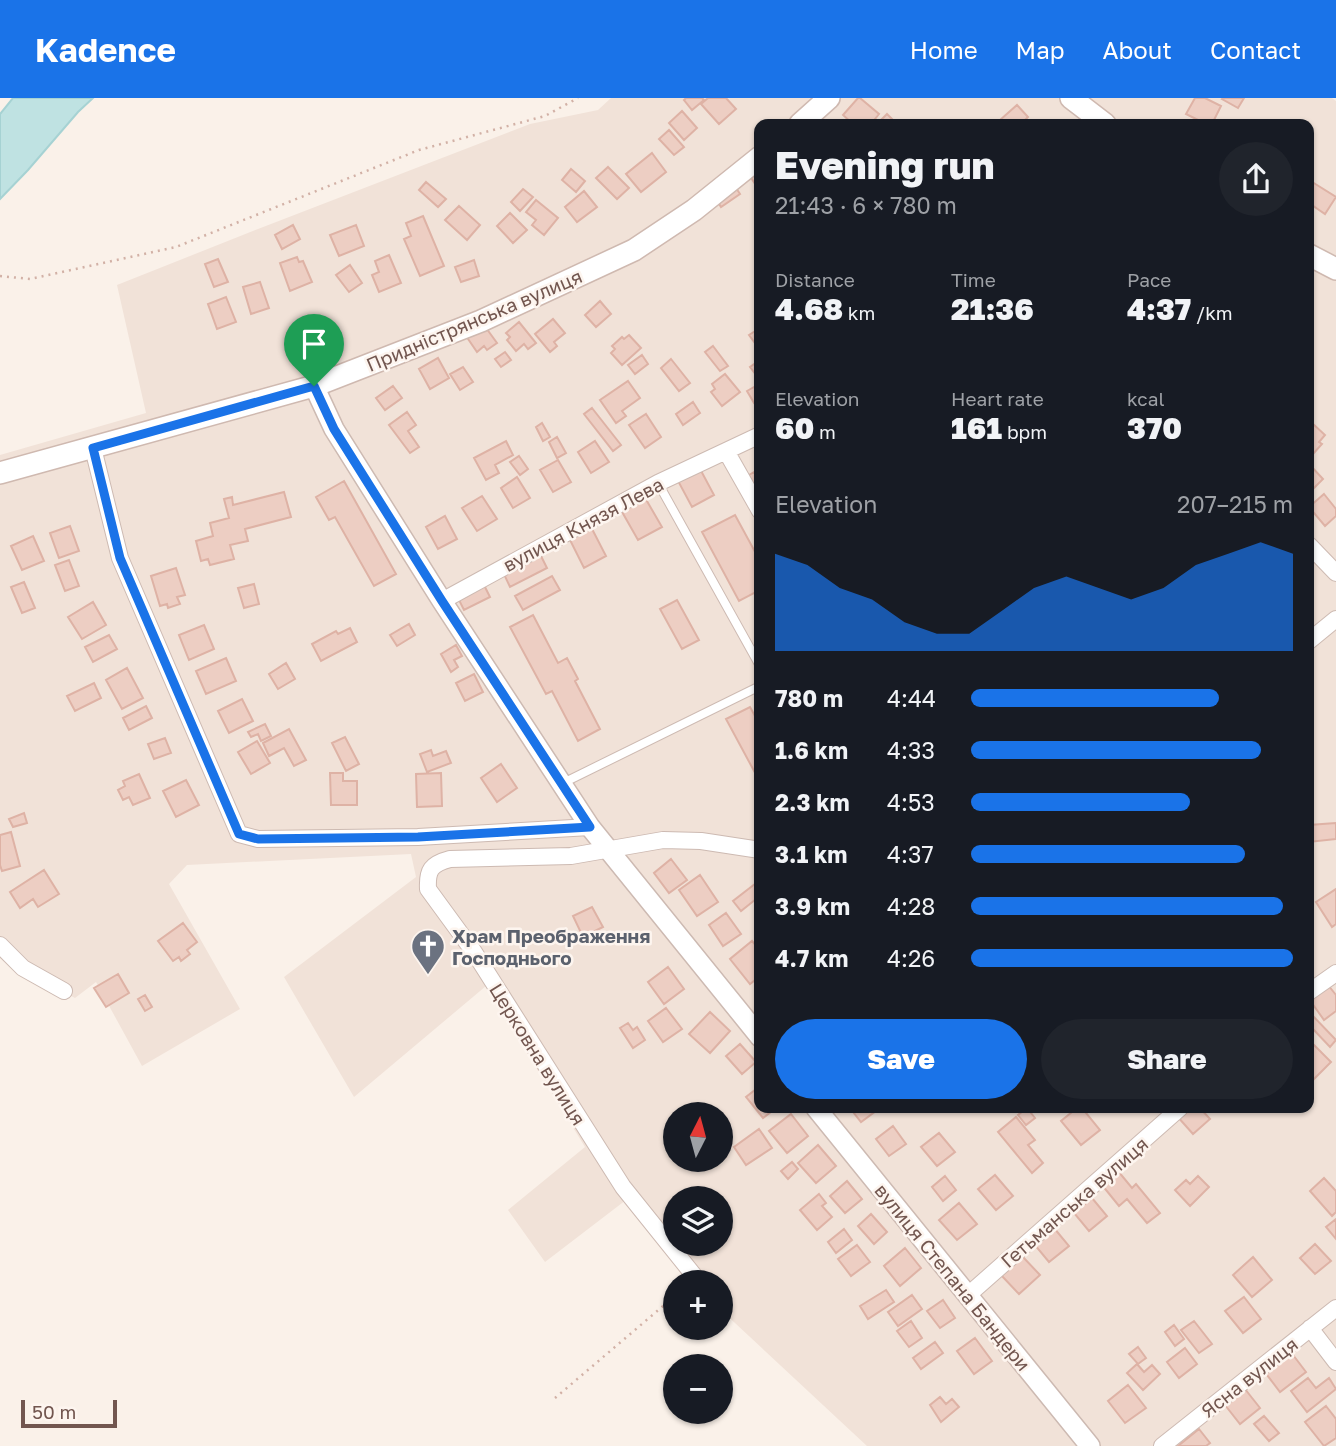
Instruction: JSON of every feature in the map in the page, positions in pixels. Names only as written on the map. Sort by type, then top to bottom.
[{"type":"main road","points":[[806,119],[829,98]]},
{"type":"main road","points":[[1071,98],[1098,119]]},
{"type":"main road","name":"Придністрянська вулиця","points":[[0,473],[314,386],[481,321],[634,250],[694,210],[754,162]]},
{"type":"main road","points":[[1314,258],[1336,269]]},
{"type":"street","points":[[314,386],[334,429],[442,601],[590,827],[754,1030]]},
{"type":"street","name":"вулиця Князя Лева","points":[[442,601],[659,483],[754,438]]},
{"type":"street","points":[[93,448],[120,558],[239,834],[258,839],[418,837],[590,827]]},
{"type":"street","points":[[726,451],[754,500]]},
{"type":"street","points":[[1314,550],[1336,573]]},
{"type":"street","points":[[1314,637],[1336,619]]},
{"type":"street","points":[[608,849],[663,840],[701,841],[754,849]]},
{"type":"street","name":"Церковна вулиця","points":[[608,849],[571,856],[450,859],[431,868],[428,889],[474,952],[623,1187],[690,1270]]},
{"type":"street","points":[[0,945],[23,968],[64,991]]},
{"type":"street","points":[[1314,988],[1336,973]]},
{"type":"street","name":"вулиця Степана Бандери","points":[[820,1113],[1090,1446]]},
{"type":"street","name":"Гетьманська вулиця","points":[[967,1296],[1174,1113]]},
{"type":"street","name":"Ясна вулиця","points":[[1161,1446],[1336,1308]]},
{"type":"street","points":[[1310,1328],[1336,1362]]},
{"type":"lane","points":[[659,483],[754,655]]},
{"type":"lane","points":[[561,784],[754,689]]},
{"type":"path","points":[[0,276],[30,279],[176,247],[419,150],[545,116],[578,98]]},
{"type":"path","points":[[555,1398],[663,1307]]},
{"type":"shaded area","points":[[611,98],[1332,98],[1336,101],[1336,1446],[867,1446],[733,1321],[733,1270],[681,1270],[670,1256],[733,1256],[733,1186],[663,1186],[663,1247],[626,1200],[545,1262],[508,1210],[585,1147],[486,986],[354,1097],[284,977],[416,877],[411,854],[187,865],[169,884],[240,1009],[142,1066],[96,982],[75,998],[0,958],[0,455],[146,413],[117,285],[530,124],[598,110]]},
{"type":"water","points":[[13,98],[93,98],[0,199],[0,114]]},
{"type":"building","points":[[708,98],[726,98],[736,109],[719,124],[701,104]]},
{"type":"building","points":[[858,98],[879,114],[875,119],[847,119],[843,115]]},
{"type":"building","points":[[1195,98],[1205,98],[1221,106],[1214,119],[1196,119],[1186,114]]},
{"type":"building","points":[[1223,98],[1244,98],[1238,108]]},
{"type":"building","points":[[684,100],[704,100],[692,110]]},
{"type":"building","points":[[1017,105],[1028,117],[1026,119],[1001,119]]},
{"type":"building","points":[[682,111],[697,128],[684,140],[669,123]]},
{"type":"building","points":[[669,130],[684,147],[674,155],[659,139]]},
{"type":"building","points":[[652,153],[666,172],[641,192],[626,174]]},
{"type":"building","points":[[754,165],[754,182],[746,170]]},
{"type":"building","points":[[608,167],[629,188],[617,199],[596,178]]},
{"type":"building","points":[[571,169],[585,181],[576,192],[562,180]]},
{"type":"building","points":[[426,182],[446,199],[438,207],[419,190]]},
{"type":"building","points":[[1314,183],[1336,197],[1325,214],[1314,206]]},
{"type":"building","points":[[734,185],[740,194],[721,207],[715,197]]},
{"type":"building","points":[[523,189],[533,197],[520,211],[511,202]]},
{"type":"building","points":[[584,191],[597,207],[577,222],[565,207]]},
{"type":"building","points":[[536,200],[558,218],[544,235],[532,225],[536,220],[526,212]]},
{"type":"building","points":[[459,206],[480,225],[467,240],[445,220]]},
{"type":"building","points":[[510,213],[527,230],[513,243],[497,226]]},
{"type":"building","points":[[423,216],[444,266],[420,276],[404,239],[411,236],[406,223]]},
{"type":"building","points":[[293,225],[300,239],[282,249],[275,235]]},
{"type":"building","points":[[356,225],[364,246],[339,256],[330,235]]},
{"type":"building","points":[[389,255],[401,283],[379,292],[372,275],[379,272],[375,261]]},
{"type":"building","points":[[297,257],[299,262],[303,261],[312,282],[290,291],[280,263]]},
{"type":"building","points":[[218,259],[228,282],[214,287],[205,264]]},
{"type":"building","points":[[474,260],[479,276],[461,282],[455,267]]},
{"type":"building","points":[[350,265],[362,283],[349,292],[336,275]]},
{"type":"building","points":[[260,282],[269,308],[251,314],[243,287]]},
{"type":"building","points":[[226,297],[236,322],[217,329],[208,304]]},
{"type":"building","points":[[600,301],[611,314],[596,327],[585,315]]},
{"type":"building","points":[[553,319],[565,333],[554,342],[557,346],[550,352],[535,334]]},
{"type":"building","points":[[481,321],[497,343],[487,350],[484,346],[477,352],[464,333]]},
{"type":"building","points":[[519,322],[536,343],[528,349],[524,344],[516,351],[507,340],[510,337],[506,333]]},
{"type":"building","points":[[629,335],[641,348],[622,365],[611,353],[615,349],[612,346],[622,337],[624,339]]},
{"type":"building","points":[[713,346],[728,366],[720,371],[705,352]]},
{"type":"building","points":[[505,352],[511,360],[501,367],[495,359]]},
{"type":"building","points":[[642,355],[648,364],[635,374],[628,365]]},
{"type":"building","points":[[438,358],[449,378],[430,389],[419,369]]},
{"type":"building","points":[[671,359],[690,383],[679,391],[661,368]]},
{"type":"building","points":[[463,367],[473,382],[460,390],[450,374]]},
{"type":"building","points":[[725,374],[740,392],[722,406],[711,392],[715,389],[712,384]]},
{"type":"building","points":[[628,381],[640,398],[622,411],[626,416],[616,423],[600,400]]},
{"type":"building","points":[[393,386],[402,398],[385,410],[376,398]]},
{"type":"building","points":[[754,387],[754,403],[747,391]]},
{"type":"building","points":[[693,402],[700,413],[683,425],[676,414]]},
{"type":"building","points":[[592,408],[621,445],[613,451],[584,414]]},
{"type":"building","points":[[407,412],[416,425],[408,431],[419,447],[410,453],[389,425]]},
{"type":"building","points":[[646,414],[661,437],[645,448],[629,425]]},
{"type":"building","points":[[542,423],[550,437],[543,441],[536,427]]},
{"type":"building","points":[[1314,425],[1325,435],[1319,442],[1322,444],[1314,453]]},
{"type":"building","points":[[557,437],[566,453],[557,458],[549,442]]},
{"type":"building","points":[[506,441],[513,455],[495,465],[499,473],[486,480],[474,458]]},
{"type":"building","points":[[595,441],[609,462],[591,473],[578,452]]},
{"type":"building","points":[[519,456],[528,469],[520,475],[510,462]]},
{"type":"building","points":[[558,460],[571,482],[553,492],[540,470]]},
{"type":"building","points":[[699,467],[714,495],[692,507],[677,479]]},
{"type":"building","points":[[1314,469],[1323,479],[1314,488]]},
{"type":"building","points":[[754,472],[754,492],[744,478]]},
{"type":"building","points":[[517,477],[530,498],[513,508],[501,488]]},
{"type":"building","points":[[344,481],[396,574],[374,586],[335,517],[329,520],[316,497]]},
{"type":"building","points":[[284,492],[291,517],[245,529],[248,541],[230,545],[234,559],[210,565],[208,559],[201,561],[196,541],[213,536],[210,523],[229,518],[224,499],[232,497],[233,505]]},
{"type":"building","points":[[1324,494],[1336,509],[1336,516],[1325,526],[1314,513],[1314,503]]},
{"type":"building","points":[[482,496],[497,519],[477,531],[462,508]]},
{"type":"building","points":[[644,496],[662,527],[638,540],[621,510]]},
{"type":"building","points":[[735,515],[754,550],[754,593],[739,601],[702,532]]},
{"type":"building","points":[[445,516],[457,539],[438,549],[426,527]]},
{"type":"building","points":[[590,525],[606,556],[584,568],[568,536]]},
{"type":"building","points":[[70,526],[79,551],[59,558],[50,533]]},
{"type":"building","points":[[33,536],[44,561],[22,570],[11,546]]},
{"type":"building","points":[[540,554],[547,568],[510,587],[503,572]]},
{"type":"building","points":[[69,560],[79,586],[65,591],[55,565]]},
{"type":"building","points":[[176,568],[185,595],[177,597],[180,604],[168,608],[167,604],[160,606],[151,576]]},
{"type":"building","points":[[552,576],[560,590],[523,610],[515,596]]},
{"type":"building","points":[[24,582],[35,608],[22,613],[11,587]]},
{"type":"building","points":[[483,583],[490,597],[464,610],[457,596]]},
{"type":"building","points":[[254,584],[259,604],[244,608],[238,588]]},
{"type":"building","points":[[677,600],[699,640],[682,649],[660,609]]},
{"type":"building","points":[[93,602],[106,625],[82,639],[68,617]]},
{"type":"building","points":[[533,615],[558,663],[567,658],[578,679],[575,681],[600,729],[578,741],[552,691],[546,694],[510,627]]},
{"type":"building","points":[[409,624],[415,635],[397,646],[390,635]]},
{"type":"building","points":[[204,625],[214,649],[189,660],[179,635]]},
{"type":"building","points":[[350,628],[357,642],[321,661],[312,644],[336,631],[338,634]]},
{"type":"building","points":[[109,635],[117,649],[93,662],[85,647]]},
{"type":"building","points":[[456,645],[462,656],[454,660],[458,667],[451,672],[441,654]]},
{"type":"building","points":[[226,658],[236,681],[206,694],[196,671]]},
{"type":"building","points":[[286,663],[295,679],[278,689],[269,674]]},
{"type":"building","points":[[127,668],[143,698],[122,709],[106,680]]},
{"type":"building","points":[[474,674],[483,692],[465,701],[456,683]]},
{"type":"building","points":[[94,683],[101,698],[75,711],[67,696]]},
{"type":"building","points":[[242,699],[253,721],[229,733],[218,711]]},
{"type":"building","points":[[146,706],[152,718],[129,730],[123,718]]},
{"type":"building","points":[[750,707],[754,714],[754,771],[726,719]]},
{"type":"building","points":[[265,724],[271,736],[261,741],[258,734],[251,737],[248,732]]},
{"type":"building","points":[[289,729],[306,760],[294,766],[284,748],[269,756],[263,743]]},
{"type":"building","points":[[345,737],[359,764],[346,771],[332,743]]},
{"type":"building","points":[[165,738],[171,753],[154,759],[148,744]]},
{"type":"building","points":[[257,741],[270,763],[251,774],[238,752]]},
{"type":"building","points":[[431,750],[433,756],[446,751],[451,763],[427,772],[420,754]]},
{"type":"building","points":[[501,764],[517,788],[497,802],[481,778]]},
{"type":"building","points":[[330,773],[343,773],[343,781],[357,781],[357,805],[331,805]]},
{"type":"building","points":[[441,773],[442,806],[417,807],[416,774]]},
{"type":"building","points":[[139,774],[150,798],[133,805],[129,797],[123,800],[118,790],[125,786],[123,781]]},
{"type":"building","points":[[186,780],[199,805],[176,817],[163,791]]},
{"type":"building","points":[[24,813],[27,823],[13,827],[9,819]]},
{"type":"building","points":[[1336,823],[1336,839],[1314,841],[1314,825]]},
{"type":"building","points":[[11,832],[20,866],[2,871],[0,835]]},
{"type":"building","points":[[671,859],[687,880],[669,893],[654,873]]},
{"type":"building","points":[[44,870],[59,894],[38,907],[33,899],[20,908],[10,892]]},
{"type":"building","points":[[700,875],[718,902],[697,916],[679,890]]},
{"type":"building","points":[[754,885],[754,901],[741,911],[733,901]]},
{"type":"building","points":[[1336,889],[1336,924],[1332,927],[1316,902]]},
{"type":"building","points":[[592,907],[603,927],[583,937],[573,916]]},
{"type":"building","points":[[726,913],[741,934],[723,946],[709,925]]},
{"type":"building","points":[[183,923],[197,942],[187,950],[190,954],[181,961],[179,957],[173,961],[158,941]]},
{"type":"building","points":[[752,941],[754,981],[750,984],[730,959]]},
{"type":"building","points":[[668,967],[684,989],[664,1004],[648,982]]},
{"type":"building","points":[[118,974],[129,993],[106,1007],[94,988]]},
{"type":"building","points":[[1328,985],[1336,995],[1336,1011],[1324,1020],[1314,1006],[1314,995]]},
{"type":"building","points":[[145,995],[152,1007],[145,1011],[138,999]]},
{"type":"building","points":[[666,1008],[682,1029],[663,1042],[648,1021]]},
{"type":"building","points":[[710,1012],[730,1031],[710,1053],[689,1034]]},
{"type":"building","points":[[1314,1017],[1336,1040],[1330,1047],[1314,1030]]},
{"type":"building","points":[[628,1023],[633,1030],[637,1027],[645,1040],[633,1048],[620,1028]]},
{"type":"building","points":[[740,1044],[754,1060],[754,1064],[742,1074],[726,1056]]},
{"type":"building","points":[[1314,1045],[1331,1062],[1314,1079]]},
{"type":"building","points":[[754,1091],[754,1107],[746,1097]]},
{"type":"building","points":[[854,1113],[873,1113],[861,1122]]},
{"type":"building","points":[[1031,1113],[1035,1118],[1026,1125],[1018,1115]]},
{"type":"building","points":[[1071,1113],[1086,1113],[1100,1130],[1081,1145],[1061,1121]]},
{"type":"building","points":[[1180,1113],[1205,1113],[1210,1119],[1193,1134],[1177,1116]]},
{"type":"building","points":[[791,1114],[808,1136],[787,1153],[769,1131]]},
{"type":"building","points":[[1016,1117],[1035,1140],[1028,1145],[1043,1163],[1032,1173],[998,1132]]},
{"type":"building","points":[[893,1126],[906,1144],[889,1156],[876,1139]]},
{"type":"building","points":[[759,1129],[772,1148],[746,1165],[734,1147]]},
{"type":"building","points":[[939,1133],[955,1152],[937,1166],[921,1147]]},
{"type":"building","points":[[818,1145],[836,1166],[816,1183],[798,1163]]},
{"type":"building","points":[[792,1162],[798,1169],[788,1179],[781,1171]]},
{"type":"building","points":[[1118,1171],[1132,1188],[1136,1184],[1160,1213],[1147,1223],[1127,1199],[1119,1206],[1102,1185]]},
{"type":"building","points":[[995,1175],[1013,1196],[996,1210],[978,1189]]},
{"type":"building","points":[[945,1176],[956,1190],[943,1201],[932,1187]]},
{"type":"building","points":[[1198,1176],[1209,1187],[1190,1206],[1175,1190],[1186,1180],[1190,1184]]},
{"type":"building","points":[[1324,1178],[1336,1191],[1336,1212],[1332,1216],[1310,1191]]},
{"type":"building","points":[[847,1181],[862,1199],[845,1213],[830,1196]]},
{"type":"building","points":[[819,1194],[826,1203],[822,1206],[832,1217],[817,1230],[800,1210]]},
{"type":"building","points":[[1092,1198],[1107,1216],[1089,1231],[1074,1213]]},
{"type":"building","points":[[959,1203],[977,1224],[957,1240],[939,1220]]},
{"type":"building","points":[[871,1214],[887,1232],[874,1244],[858,1226]]},
{"type":"building","points":[[1336,1219],[1336,1239],[1326,1227]]},
{"type":"building","points":[[1054,1228],[1069,1246],[1049,1262],[1034,1244]]},
{"type":"building","points":[[844,1229],[852,1240],[836,1253],[828,1242]]},
{"type":"building","points":[[1315,1244],[1331,1261],[1315,1274],[1300,1258]]},
{"type":"building","points":[[857,1245],[870,1262],[851,1276],[838,1259]]},
{"type":"building","points":[[905,1248],[921,1268],[900,1286],[884,1266]]},
{"type":"building","points":[[1022,1256],[1040,1275],[1019,1294],[1001,1275]]},
{"type":"building","points":[[1253,1257],[1272,1280],[1252,1297],[1233,1275]]},
{"type":"building","points":[[886,1290],[894,1302],[868,1319],[860,1306]]},
{"type":"building","points":[[912,1295],[922,1309],[898,1326],[888,1312]]},
{"type":"building","points":[[1244,1297],[1261,1319],[1243,1333],[1225,1311]]},
{"type":"building","points":[[943,1300],[955,1318],[940,1328],[927,1311]]},
{"type":"building","points":[[911,1321],[922,1338],[909,1347],[897,1331]]},
{"type":"building","points":[[1194,1321],[1212,1344],[1199,1353],[1181,1330]]},
{"type":"building","points":[[1174,1325],[1184,1339],[1175,1346],[1165,1332]]},
{"type":"building","points":[[975,1338],[992,1361],[974,1374],[957,1351]]},
{"type":"building","points":[[935,1342],[943,1353],[921,1369],[913,1358]]},
{"type":"building","points":[[1138,1347],[1146,1358],[1138,1364],[1129,1354]]},
{"type":"building","points":[[1185,1348],[1197,1364],[1179,1378],[1167,1362]]},
{"type":"building","points":[[1290,1351],[1306,1372],[1280,1392],[1264,1371]]},
{"type":"building","points":[[1137,1364],[1144,1372],[1152,1365],[1160,1374],[1143,1390],[1127,1373]]},
{"type":"building","points":[[1308,1378],[1316,1388],[1329,1378],[1336,1389],[1307,1412],[1291,1391]]},
{"type":"building","points":[[1128,1385],[1146,1408],[1125,1423],[1108,1401]]},
{"type":"building","points":[[1245,1389],[1260,1408],[1240,1424],[1225,1405]]},
{"type":"building","points":[[940,1397],[946,1404],[952,1399],[959,1407],[941,1422],[930,1405]]},
{"type":"building","points":[[1326,1406],[1336,1419],[1336,1438],[1324,1446],[1305,1422]]},
{"type":"building","points":[[1264,1416],[1279,1433],[1269,1441],[1254,1424]]},
{"type":"building","points":[[1199,1429],[1210,1443],[1206,1446],[1178,1446]]},
{"type":"place","name":"Храм Преображення Господнього","points":[[428,976]]},
{"type":"route","points":[[314,386],[334,429],[442,601],[590,827],[418,837],[258,839],[239,834],[120,558],[93,448],[314,386]]}]
